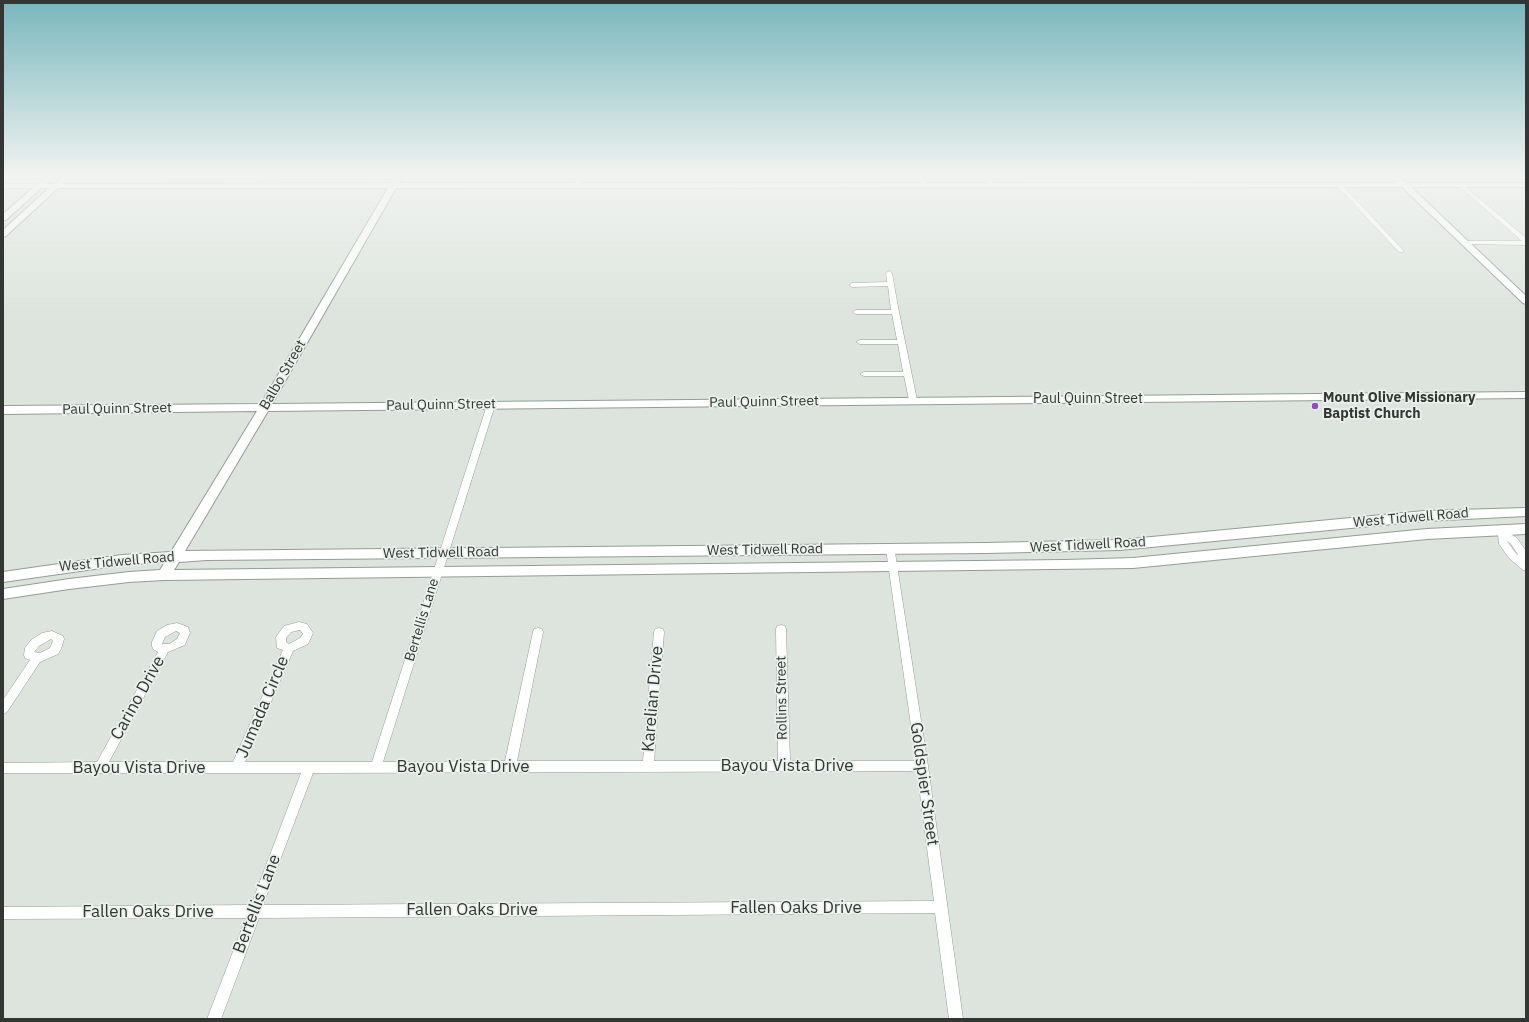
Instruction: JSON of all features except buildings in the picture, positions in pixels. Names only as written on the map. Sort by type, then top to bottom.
[{"type":"street","points":[[3,234],[15,223]]},
{"type":"street","name":"Balbo Street","points":[[164,575],[372,223]]},
{"type":"street","points":[[1374,223],[1401,251]]},
{"type":"street","points":[[1443,223],[1526,301]]},
{"type":"street","points":[[1504,223],[1526,242]]},
{"type":"street","points":[[1465,243],[1526,242]]},
{"type":"street","points":[[889,273],[895,312],[913,400]]},
{"type":"street","points":[[852,285],[890,284]]},
{"type":"street","points":[[856,312],[895,312]]},
{"type":"street","points":[[860,342],[901,342]]},
{"type":"street","points":[[864,374],[908,374]]},
{"type":"street","name":"Paul Quinn Street","points":[[3,410],[1526,395]]},
{"type":"street","name":"Bertellis Lane","points":[[376,767],[443,552],[491,405]]},
{"type":"street","name":"West Tidwell Road","points":[[3,577],[78,565],[175,556],[443,552],[891,549],[1120,545],[1424,516],[1526,512]]},
{"type":"street","name":"West Tidwell Road","points":[[3,594],[77,583],[129,577],[164,575],[1133,563],[1427,534],[1501,532],[1526,529]]},
{"type":"street","points":[[1501,532],[1502,541],[1512,555],[1525,565]]},
{"type":"street","points":[[1222,535],[1234,553]]},
{"type":"street","points":[[1060,547],[1065,565]]},
{"type":"street","name":"Goldspier Street","points":[[891,549],[956,1019]]},
{"type":"street","points":[[668,551],[668,569]]},
{"type":"street","name":"Rollins Street","points":[[781,629],[784,766]]},
{"type":"street","points":[[510,767],[538,632]]},
{"type":"street","name":"Karelian Drive","points":[[648,766],[659,632]]},
{"type":"street","name":"Jumada Circle","points":[[237,767],[289,648]]},
{"type":"street","name":"Carino Drive","points":[[100,768],[165,649]]},
{"type":"street","points":[[3,709],[37,658]]},
{"type":"street","name":"Bayou Vista Drive","points":[[3,768],[922,766]]},
{"type":"street","name":"Bertellis Lane","points":[[214,1019],[309,767]]},
{"type":"street","name":"Fallen Oaks Drive","points":[[3,913],[940,907]]},
{"type":"place","name":"Mount Olive Missionary Baptist Church","points":[[1315,406]]}]
